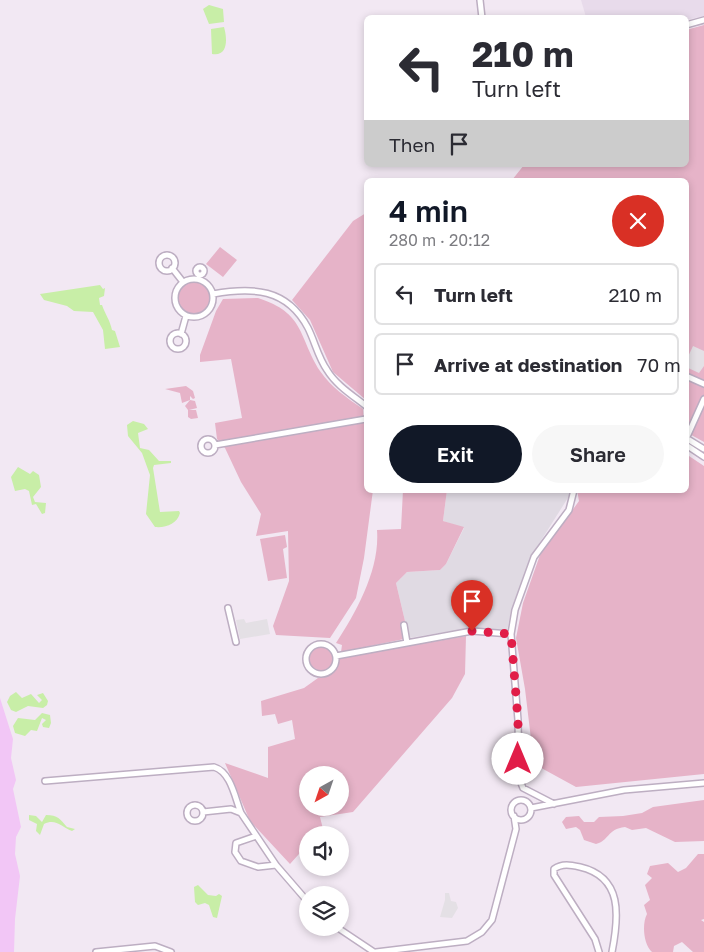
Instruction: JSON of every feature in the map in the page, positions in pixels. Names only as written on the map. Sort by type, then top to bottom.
[{"type":"street","points":[[480,0],[482,15]]},
{"type":"street","points":[[689,24],[704,20]]},
{"type":"street","points":[[172,268],[182,282]]},
{"type":"street","points":[[199,277],[208,285],[213,294],[212,303],[205,314],[193,318],[186,316],[176,308],[174,302],[176,289],[182,282],[199,277]]},
{"type":"street","points":[[213,294],[254,290],[270,294],[287,302],[308,329],[318,356],[328,372],[340,385],[364,404]]},
{"type":"street","points":[[181,334],[186,316]]},
{"type":"street","points":[[689,377],[704,384]]},
{"type":"street","points":[[689,432],[704,400]]},
{"type":"street","points":[[215,446],[364,419]]},
{"type":"street","points":[[689,440],[704,449]]},
{"type":"street","points":[[689,447],[704,457]]},
{"type":"street","points":[[554,804],[523,788],[518,778],[518,720],[511,634],[515,610],[534,557],[569,510],[573,493]]},
{"type":"street","points":[[228,608],[236,642]]},
{"type":"street","points":[[404,625],[407,643]]},
{"type":"street","points":[[336,656],[472,631],[511,634]]},
{"type":"street","points":[[316,644],[329,646],[336,656],[336,665],[326,674],[313,672],[306,665],[306,654],[316,644]]},
{"type":"street","points":[[45,781],[214,767],[220,769],[226,775],[241,813],[276,865],[299,892]]},
{"type":"street","points":[[531,808],[624,790],[704,783]]},
{"type":"street","points":[[349,935],[375,952],[467,941],[482,932],[492,920],[516,829],[512,807],[519,800],[525,801],[531,808]]},
{"type":"street","points":[[516,829],[530,814],[531,808]]},
{"type":"street","points":[[204,812],[231,809],[241,813]]},
{"type":"street","points":[[514,816],[520,819],[526,818]]},
{"type":"street","points":[[256,836],[236,843],[235,852],[241,862],[258,867],[276,865]]},
{"type":"street","points":[[599,952],[595,939],[554,875],[554,869],[558,866],[563,864],[591,870],[604,877],[610,886],[616,899],[612,952]]},
{"type":"street","points":[[96,952],[155,946],[171,952]]},
{"type":"shaded area","points":[[581,0],[704,0],[704,16],[689,19],[689,15],[585,15]]},
{"type":"shaded area","points":[[209,5],[223,9],[224,22],[209,24],[203,9]]},
{"type":"shaded area","points":[[704,25],[704,442],[689,434],[689,178],[514,178],[522,167],[689,167],[689,29]]},
{"type":"shaded area","points":[[224,27],[226,41],[224,49],[218,54],[212,54],[211,29]]},
{"type":"shaded area","points":[[364,214],[364,398],[333,372],[310,320],[292,300],[353,221]]},
{"type":"shaded area","points":[[220,247],[237,260],[223,277],[206,264]]},
{"type":"shaded area","points":[[194,279],[208,284],[213,298],[208,312],[194,317],[180,312],[175,298],[180,284]]},
{"type":"shaded area","points":[[100,285],[103,289],[105,288],[104,296],[99,298],[100,305],[102,305],[112,330],[115,331],[120,347],[105,349],[103,330],[93,312],[74,311],[67,306],[44,300],[40,294]]},
{"type":"shaded area","points":[[258,298],[284,311],[298,327],[324,377],[363,409],[364,493],[373,493],[364,558],[356,598],[330,638],[276,635],[273,626],[289,581],[288,531],[256,536],[261,514],[241,482],[225,448],[217,439],[215,423],[242,418],[231,359],[200,362],[200,355],[216,311],[223,299]]},
{"type":"shaded area","points":[[693,346],[704,351],[704,366],[699,373],[689,368],[689,355]]},
{"type":"shaded area","points":[[186,386],[193,391],[195,398],[193,399],[190,396],[190,400],[182,403],[180,393],[165,389]]},
{"type":"shaded area","points":[[190,400],[195,401],[197,408],[189,410],[196,410],[198,418],[191,419],[188,417],[188,410],[185,406]]},
{"type":"shaded area","points":[[133,421],[144,424],[148,429],[138,433],[140,448],[149,450],[159,461],[171,461],[171,463],[154,465],[153,468],[160,512],[179,511],[180,513],[174,523],[167,526],[155,527],[146,514],[150,475],[142,453],[128,436],[127,425]]},
{"type":"shaded area","points":[[689,456],[704,466],[704,774],[576,787],[534,764],[525,689],[516,638],[523,603],[540,555],[579,501],[578,493],[689,493]]},
{"type":"shaded area","points":[[18,467],[30,474],[33,471],[39,475],[41,487],[33,497],[35,502],[46,503],[45,513],[42,514],[36,504],[32,505],[29,491],[25,489],[15,491],[11,477]]},
{"type":"shaded area","points":[[403,493],[447,493],[443,521],[464,527],[446,564],[440,570],[407,572],[396,583],[409,638],[341,652],[342,645],[336,643],[366,589],[375,560],[377,530],[401,529]]},
{"type":"shaded area","points":[[447,493],[571,493],[530,558],[511,611],[507,631],[451,631],[409,638],[396,583],[407,572],[440,570],[446,564],[464,528],[443,521]]},
{"type":"shaded area","points":[[285,535],[287,547],[283,549],[287,578],[268,581],[260,539]]},
{"type":"shaded area","points":[[244,619],[246,623],[267,619],[270,634],[240,639],[236,620]]},
{"type":"shaded area","points":[[466,636],[465,674],[452,698],[353,812],[349,813],[349,766],[299,766],[299,816],[327,816],[320,817],[322,826],[299,826],[299,854],[290,864],[250,821],[225,763],[268,778],[268,747],[295,739],[292,720],[278,724],[275,714],[262,716],[261,701],[304,688],[318,678],[326,677],[338,666],[339,658]]},
{"type":"shaded area","points":[[321,644],[332,648],[336,659],[332,670],[321,674],[310,670],[306,659],[310,648]]},
{"type":"shaded area","points":[[16,692],[22,698],[31,694],[39,703],[42,700],[37,695],[43,693],[48,701],[47,705],[43,708],[28,706],[16,712],[11,710],[7,702],[10,696]]},
{"type":"shaded area","points":[[42,713],[50,715],[51,723],[49,728],[43,727],[42,724],[46,720],[42,718],[37,731],[31,730],[25,736],[15,733],[13,726],[18,718],[35,720]]},
{"type":"shaded area","points":[[704,800],[704,841],[675,842],[646,828],[632,830],[625,827],[611,832],[596,844],[584,840],[580,830],[576,827],[566,829],[562,822],[566,817],[579,816],[584,822],[594,822],[599,817],[642,813],[653,807]]},
{"type":"shaded area","points":[[29,815],[36,816],[42,822],[46,815],[53,816],[67,827],[75,829],[72,831],[55,823],[48,822],[44,824],[40,835],[36,831],[37,824],[29,820]]},
{"type":"shaded area","points":[[698,854],[704,854],[704,919],[701,920],[704,922],[704,952],[693,952],[682,942],[674,946],[673,952],[652,952],[645,939],[644,928],[647,914],[644,905],[650,900],[645,885],[652,878],[647,874],[650,866],[668,863],[678,872],[686,868]]},
{"type":"shaded area","points":[[198,885],[208,895],[216,896],[219,894],[222,896],[217,918],[213,917],[209,905],[205,903],[198,905],[195,902],[194,887]]},
{"type":"shaded area","points":[[445,893],[449,893],[451,901],[456,902],[458,908],[452,918],[440,917]]},
{"type":"sand","points":[[0,698],[13,739],[11,758],[16,780],[13,789],[21,827],[16,837],[15,854],[20,876],[15,919],[14,952],[0,952]]},
{"type":"route","points":[[472,631],[511,634],[518,720],[518,759]]}]
